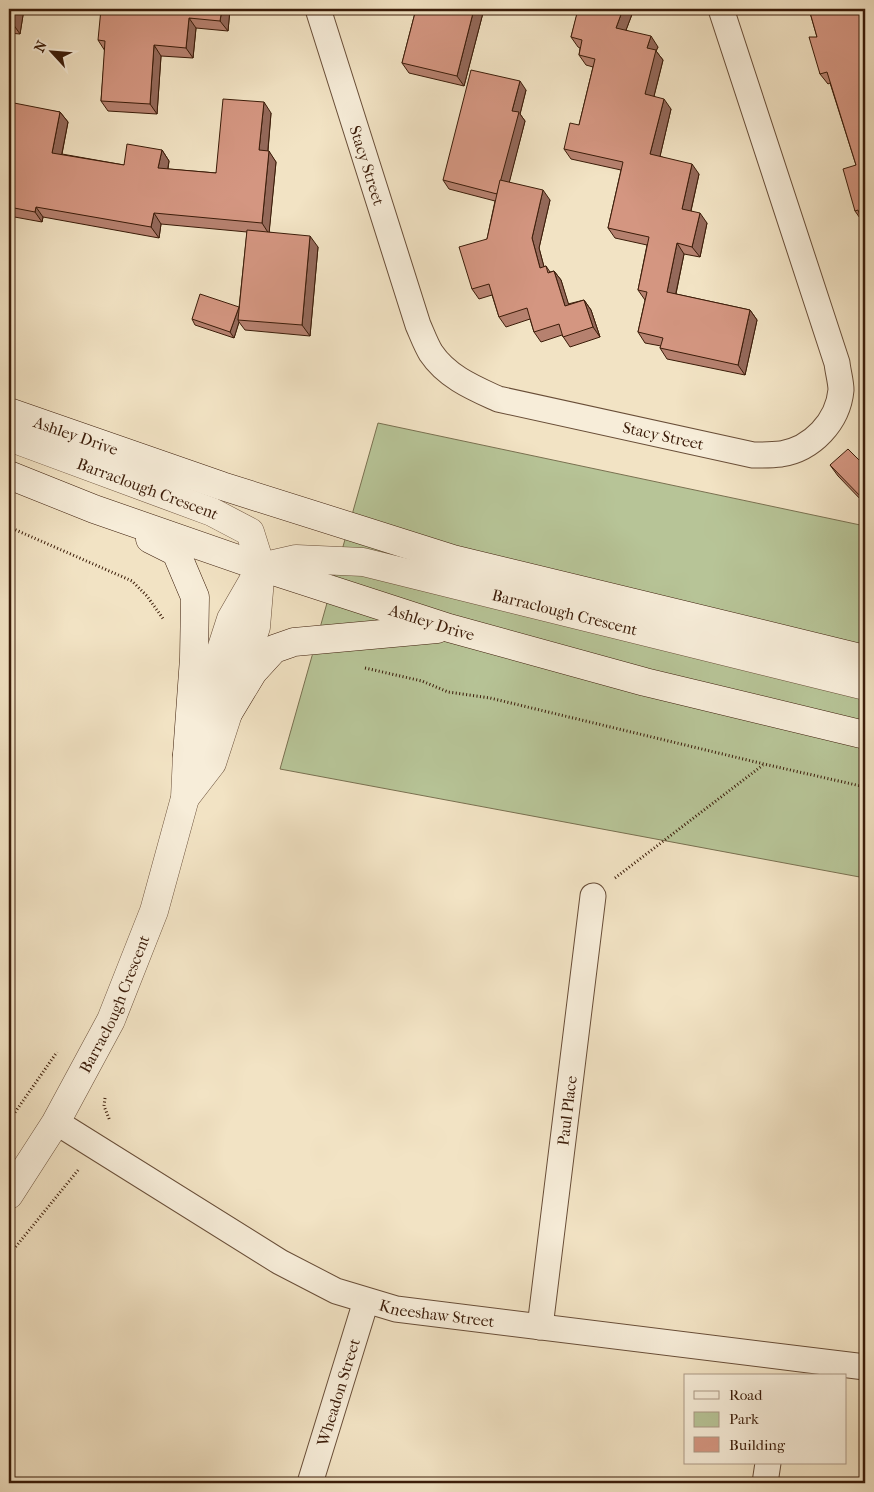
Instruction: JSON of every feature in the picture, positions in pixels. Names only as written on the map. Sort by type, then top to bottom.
[{"type":"main road","name":"Ashley Drive","points":[[9,412],[222,486],[453,559],[865,659]]},
{"type":"main road","name":"Barraclough Crescent","points":[[9,437],[220,516],[250,532],[261,567],[256,627],[212,763],[186,798]]},
{"type":"main road","name":"Ashley Drive","points":[[9,475],[94,509],[261,567],[449,628],[645,682],[865,735]]},
{"type":"main road","points":[[94,509],[176,552],[195,597],[194,658],[187,755]]},
{"type":"main road","name":"Barraclough Crescent","points":[[9,1195],[56,1122],[111,1020],[154,911],[186,798],[187,755],[231,619],[261,567],[296,559],[363,562],[865,686]]},
{"type":"main road","points":[[227,715],[253,672],[274,649],[294,642],[449,628]]},
{"type":"street","name":"Stacy Street","points":[[318,9],[418,325],[431,353],[442,366],[468,386],[498,398],[753,455],[782,454],[809,444],[828,426],[835,415],[841,390],[837,363],[721,9]]},
{"type":"street","name":"Paul Place","points":[[540,1327],[593,896]]},
{"type":"street","name":"Kneeshaw Street","points":[[56,1122],[280,1262],[336,1291],[366,1301],[396,1309],[540,1327],[781,1366],[865,1368]]},
{"type":"street","name":"Wheadon Street","points":[[310,1483],[366,1301]]},
{"type":"street","points":[[765,1483],[768,1464]]},
{"type":"path","points":[[9,527],[132,581],[147,596],[166,624]]},
{"type":"path","points":[[358,667],[422,681],[448,692],[490,698],[865,787]]},
{"type":"path","points":[[593,896],[764,764]]},
{"type":"path","points":[[9,1121],[58,1051]]},
{"type":"path","points":[[9,1255],[112,1128],[104,1106],[105,1097]]},
{"type":"green space","points":[[378,423],[865,526],[865,878],[280,769]]},
{"type":"building","points":[[9,9],[15,9],[13,24],[9,23]]},
{"type":"building","points":[[101,9],[222,9],[220,21],[189,18],[186,48],[154,45],[150,104],[101,101],[105,41],[98,40]]},
{"type":"building","points":[[416,9],[474,9],[457,76],[402,63]]},
{"type":"building","points":[[578,9],[623,9],[616,28],[651,36],[647,48],[656,50],[645,94],[664,99],[650,154],[692,164],[682,209],[700,213],[692,247],[677,243],[667,292],[750,310],[738,365],[660,348],[663,338],[638,332],[647,292],[638,290],[649,237],[608,228],[623,162],[564,149],[570,123],[579,125],[595,59],[579,55],[582,40],[571,37]]},
{"type":"building","points":[[809,9],[858,9],[865,26],[865,230],[858,210],[855,211],[843,169],[856,165],[827,72],[820,74],[809,37],[817,37]]},
{"type":"building","points":[[471,70],[520,81],[512,111],[519,112],[497,194],[443,180]]},
{"type":"building","points":[[223,99],[264,102],[259,150],[269,151],[262,223],[154,213],[151,227],[36,207],[35,212],[9,207],[9,102],[60,112],[52,153],[124,165],[127,144],[162,150],[158,168],[216,173]]},
{"type":"building","points":[[500,180],[543,190],[532,238],[540,268],[546,266],[548,273],[554,271],[565,306],[584,300],[593,327],[563,337],[559,324],[534,332],[527,308],[499,317],[489,284],[472,289],[459,247],[487,239]]},
{"type":"building","points":[[247,230],[310,236],[302,325],[238,320]]},
{"type":"building","points":[[200,294],[239,307],[230,332],[192,319]]},
{"type":"building","points":[[848,449],[865,466],[865,501],[830,465]]}]
